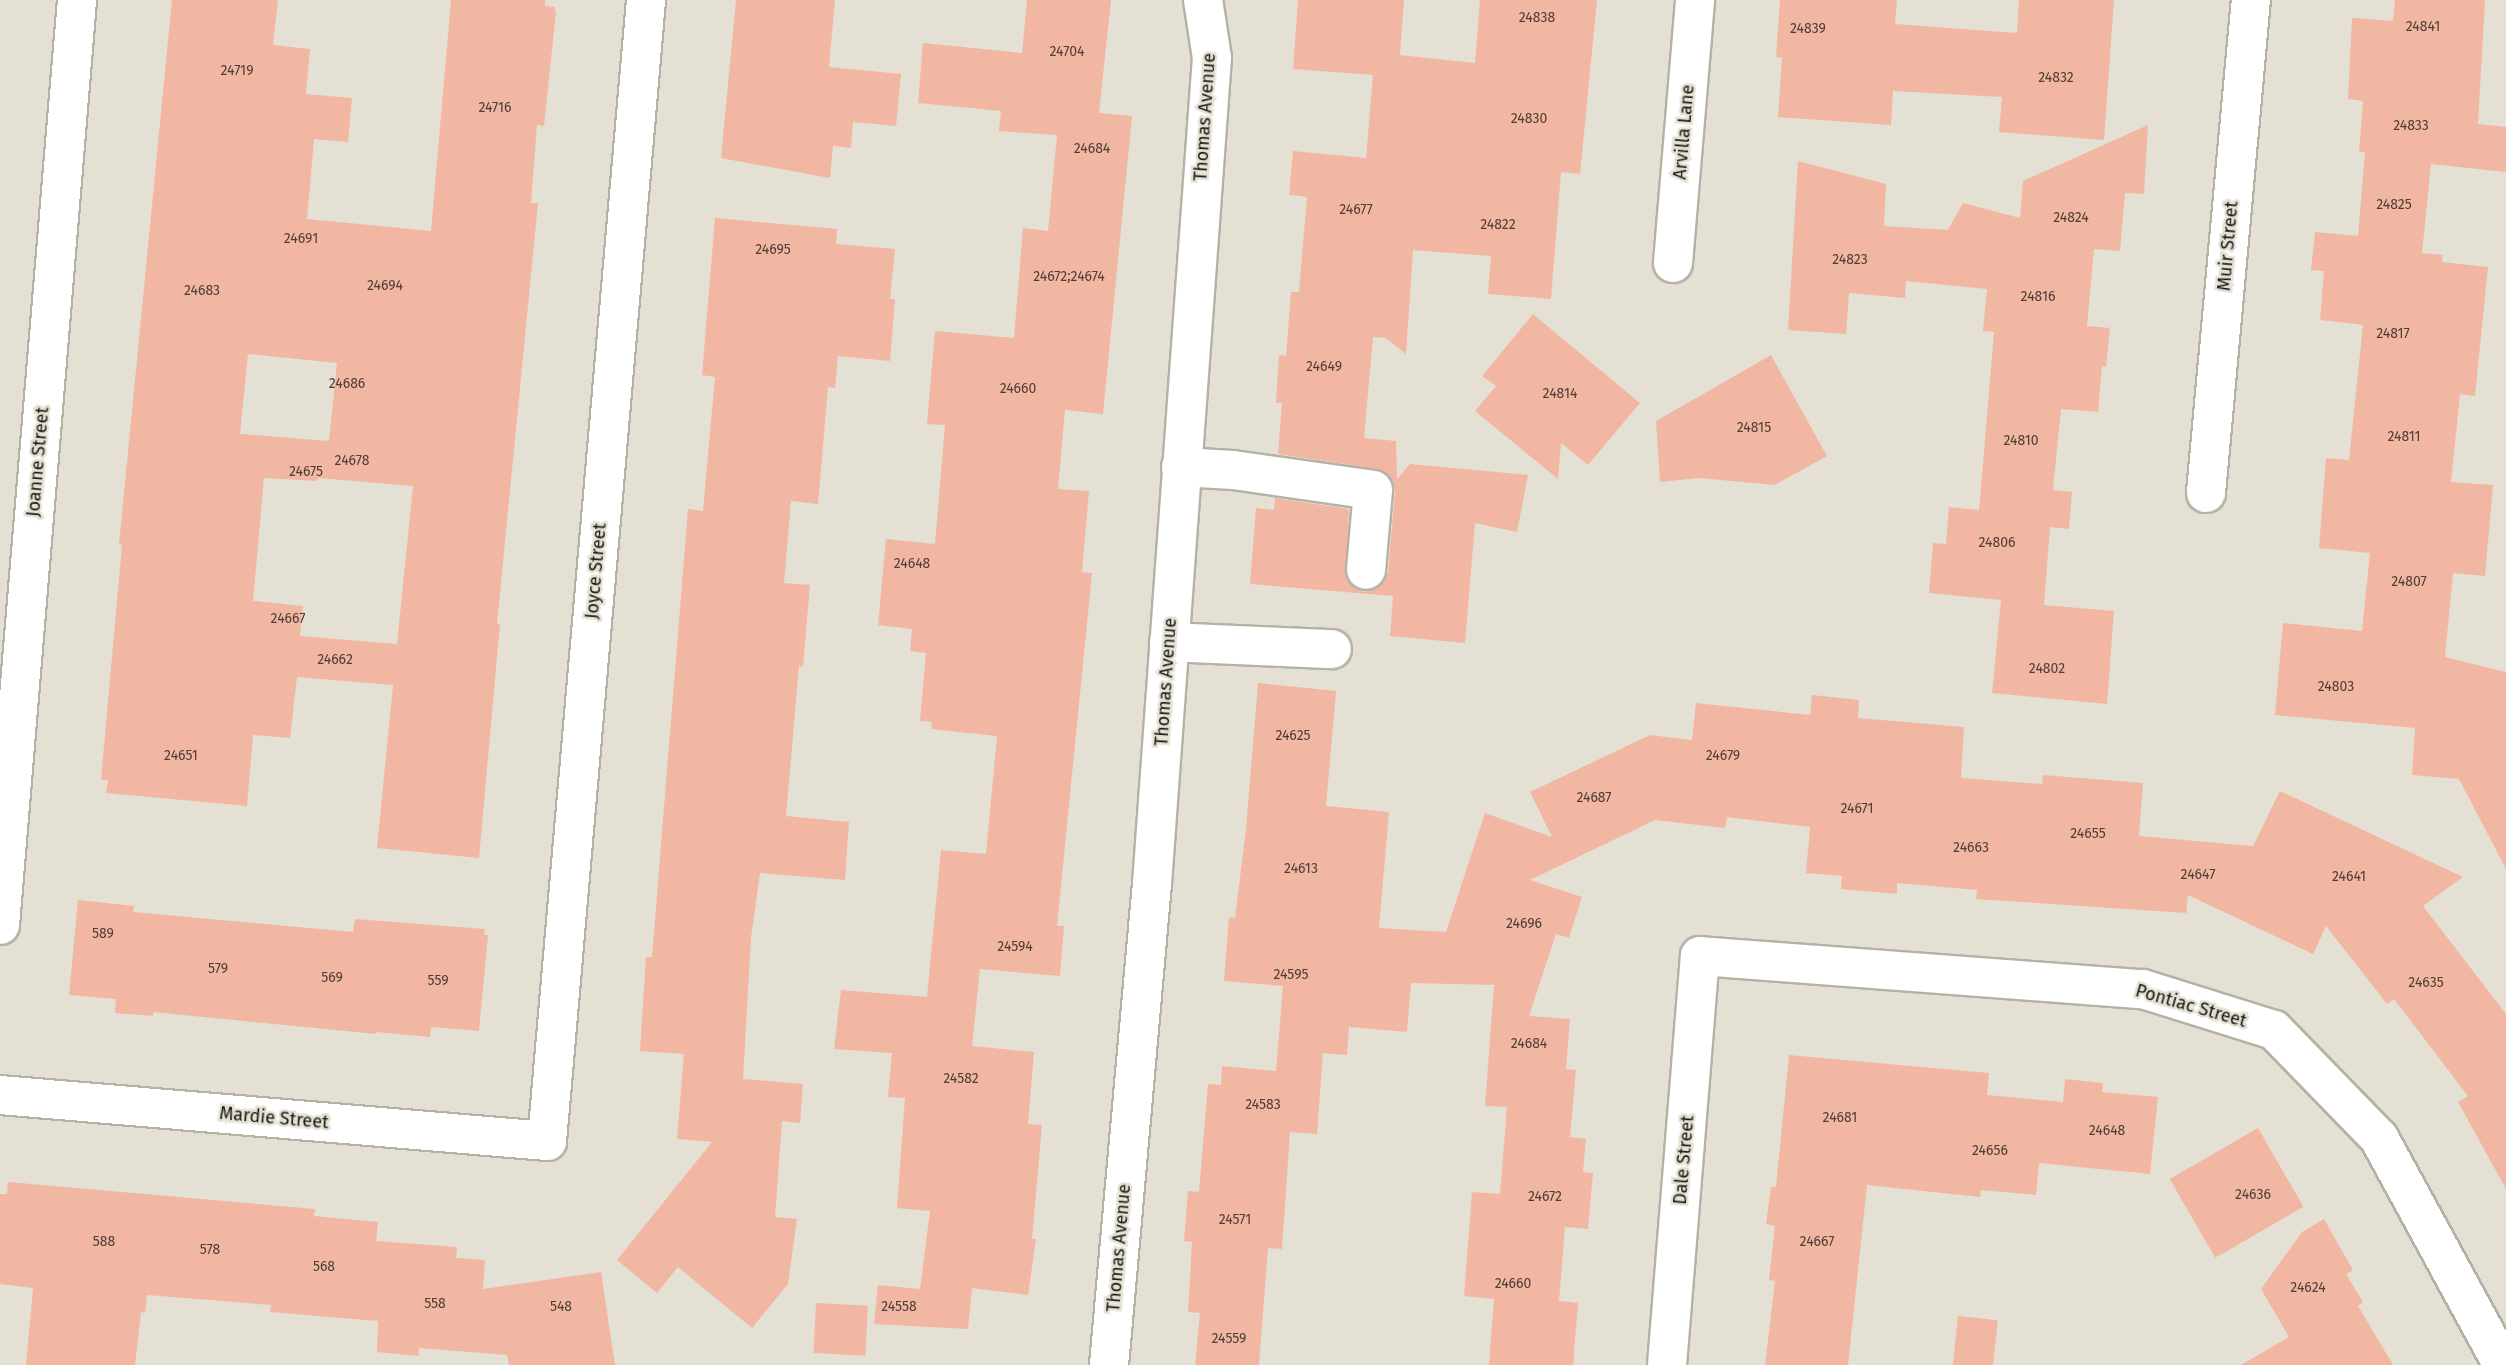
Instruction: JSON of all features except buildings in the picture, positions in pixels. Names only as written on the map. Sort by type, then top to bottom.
[{"type":"street","name":"Joanne Street","points":[[0,925],[76,0]]},
{"type":"street","name":"Joyce Street","points":[[547,1141],[646,0]]},
{"type":"street","name":"Thomas Avenue","points":[[1109,1365],[1152,884],[1212,58],[1203,0]]},
{"type":"street","name":"Arvilla Lane","points":[[1673,263],[1696,0]]},
{"type":"street","name":"Muir Street","points":[[2206,492],[2251,0]]},
{"type":"street","points":[[1181,467],[1233,470],[1373,490],[1366,570]]},
{"type":"street","points":[[1168,642],[1332,649]]},
{"type":"street","name":"Dale Street","points":[[1667,1365],[1700,956]]},
{"type":"street","name":"Pontiac Street","points":[[1700,956],[2143,989],[2274,1030],[2379,1138],[2503,1365]]},
{"type":"street","name":"Mardie Street","points":[[0,1095],[547,1141]]}]
